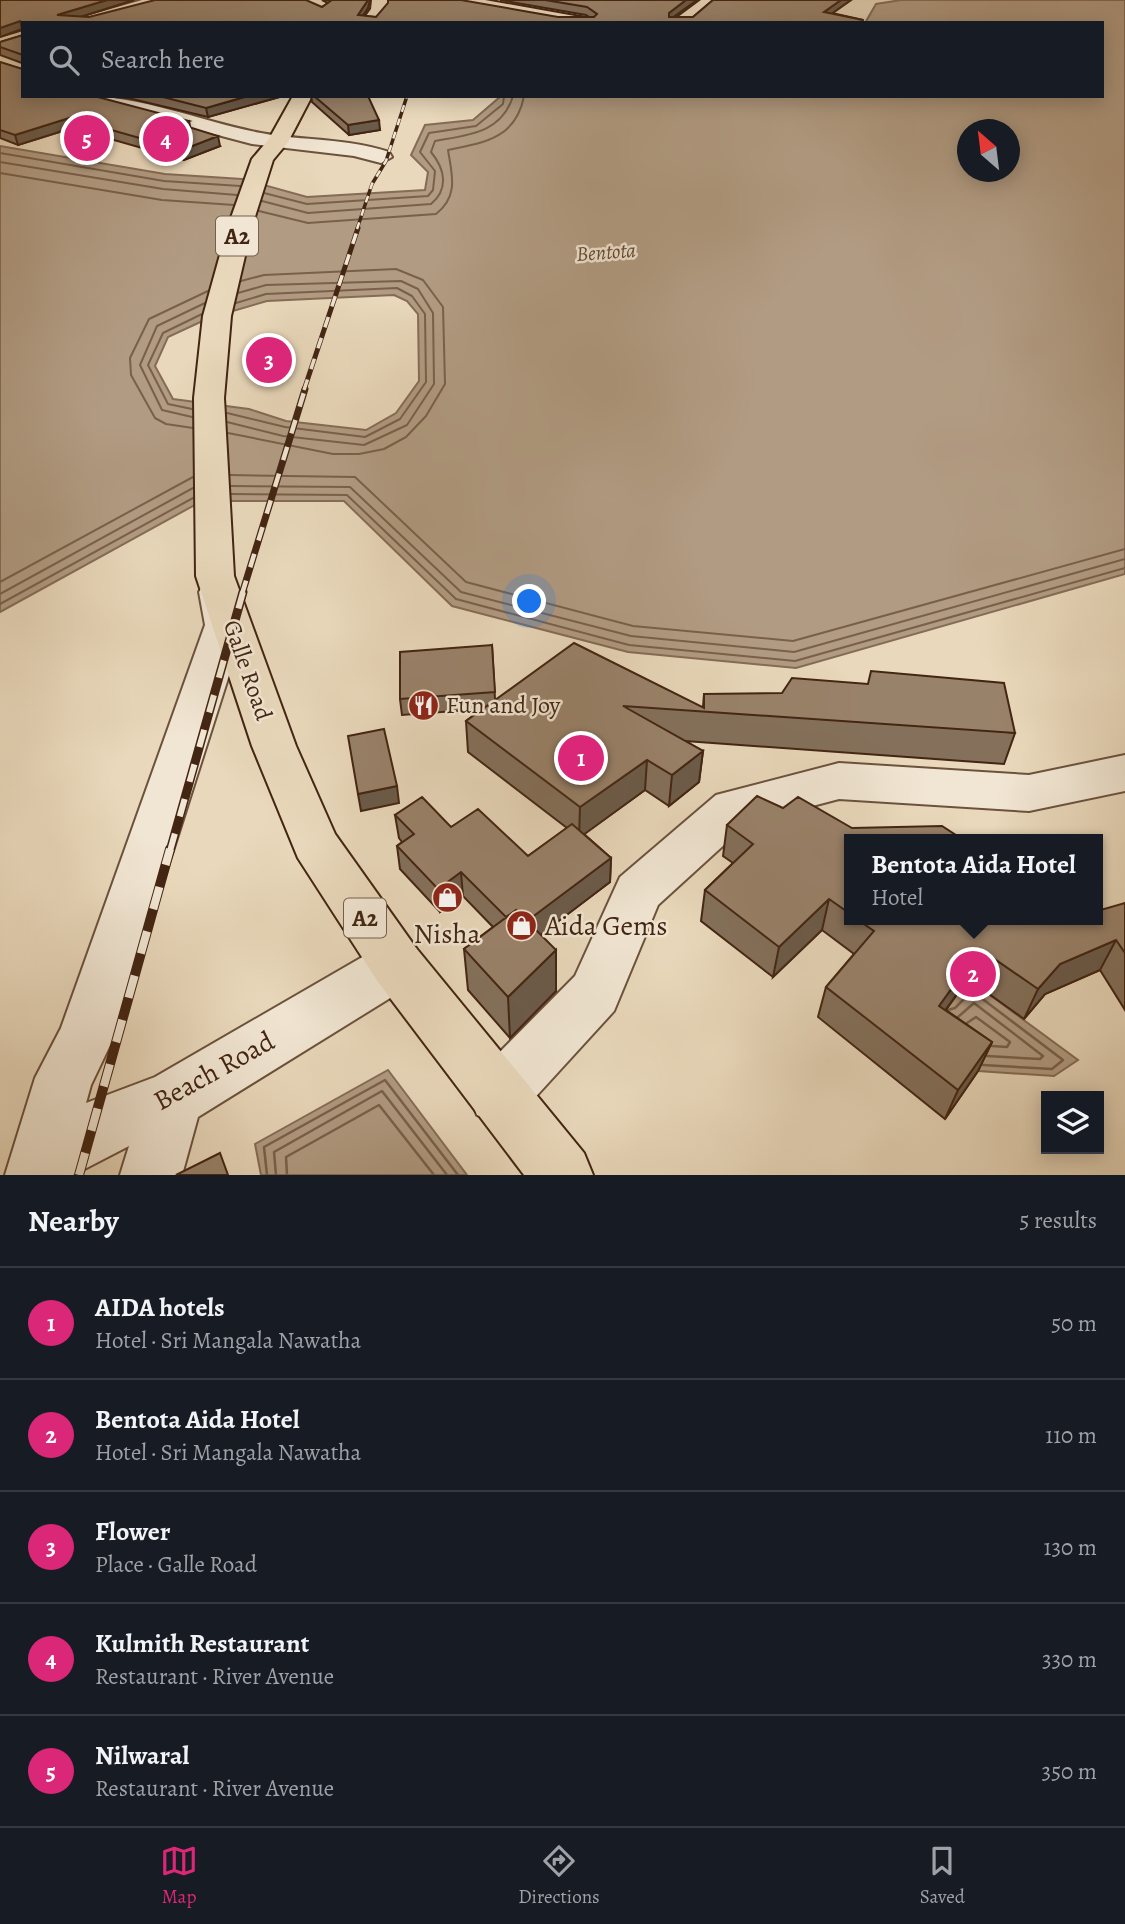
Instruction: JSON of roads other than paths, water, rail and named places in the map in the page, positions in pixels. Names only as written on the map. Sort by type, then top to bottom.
[{"type":"main road","points":[[460,0],[575,21]]},
{"type":"main road","points":[[682,21],[699,12],[709,0]]},
{"type":"main road","points":[[370,21],[384,1]]},
{"type":"main road","name":"Galle Road","points":[[302,98],[270,151],[240,226],[217,316],[209,398],[215,576],[274,746],[315,844],[397,965],[562,1175]]},
{"type":"street","points":[[78,21],[160,0]]},
{"type":"street","points":[[99,98],[270,151],[336,145],[361,149],[391,164]]},
{"type":"street","points":[[112,102],[126,98]]},
{"type":"street","points":[[37,1168],[64,1078],[85,1039],[225,625],[215,576]]},
{"type":"street","points":[[498,1095],[595,993],[638,892],[733,808],[839,781],[1029,793],[1125,773]]},
{"type":"street","name":"Beach Road","points":[[37,1168],[92,1131],[173,1099],[397,965]]},
{"type":"street","points":[[151,1175],[173,1099]]},
{"type":"water","name":"Bentota","points":[[901,0],[1125,0],[1125,574],[796,668],[628,652],[452,606],[344,501],[202,501],[0,612],[0,146],[165,174],[242,179],[307,197],[425,190],[428,172],[411,155],[425,125],[473,120],[499,98],[1104,98],[1104,21],[866,21],[876,4]],"holes":[[[394,295],[407,301],[418,314],[419,381],[396,413],[366,430],[286,421],[249,409],[173,399],[155,366],[168,337],[209,318],[267,301]]]},
{"type":"water","points":[[968,979],[1078,1060],[1054,1076],[978,1071],[894,1012]]},
{"type":"water","points":[[388,1070],[467,1175],[261,1175],[255,1144]]},
{"type":"railway","points":[[357,229],[372,184],[386,161],[406,98]]},
{"type":"railway","points":[[304,390],[358,228]]},
{"type":"railway","points":[[242,594],[305,389]]},
{"type":"railway","points":[[170,851],[243,592]]},
{"type":"railway","points":[[79,1175],[170,849]]},
{"type":"place","name":"Nilwaral","points":[[87,138]]},
{"type":"place","name":"Kulmith Restaurant","points":[[166,139]]},
{"type":"place","name":"Flower","points":[[269,360]]},
{"type":"place","name":"Fun and Joy","points":[[423,705]]},
{"type":"place","name":"AIDA hotels","points":[[581,758]]},
{"type":"place","name":"Nisha","points":[[447,897]]},
{"type":"place","name":"Aida Gems","points":[[522,926]]},
{"type":"place","name":"Bentota Aida Hotel","points":[[973,974]]}]
